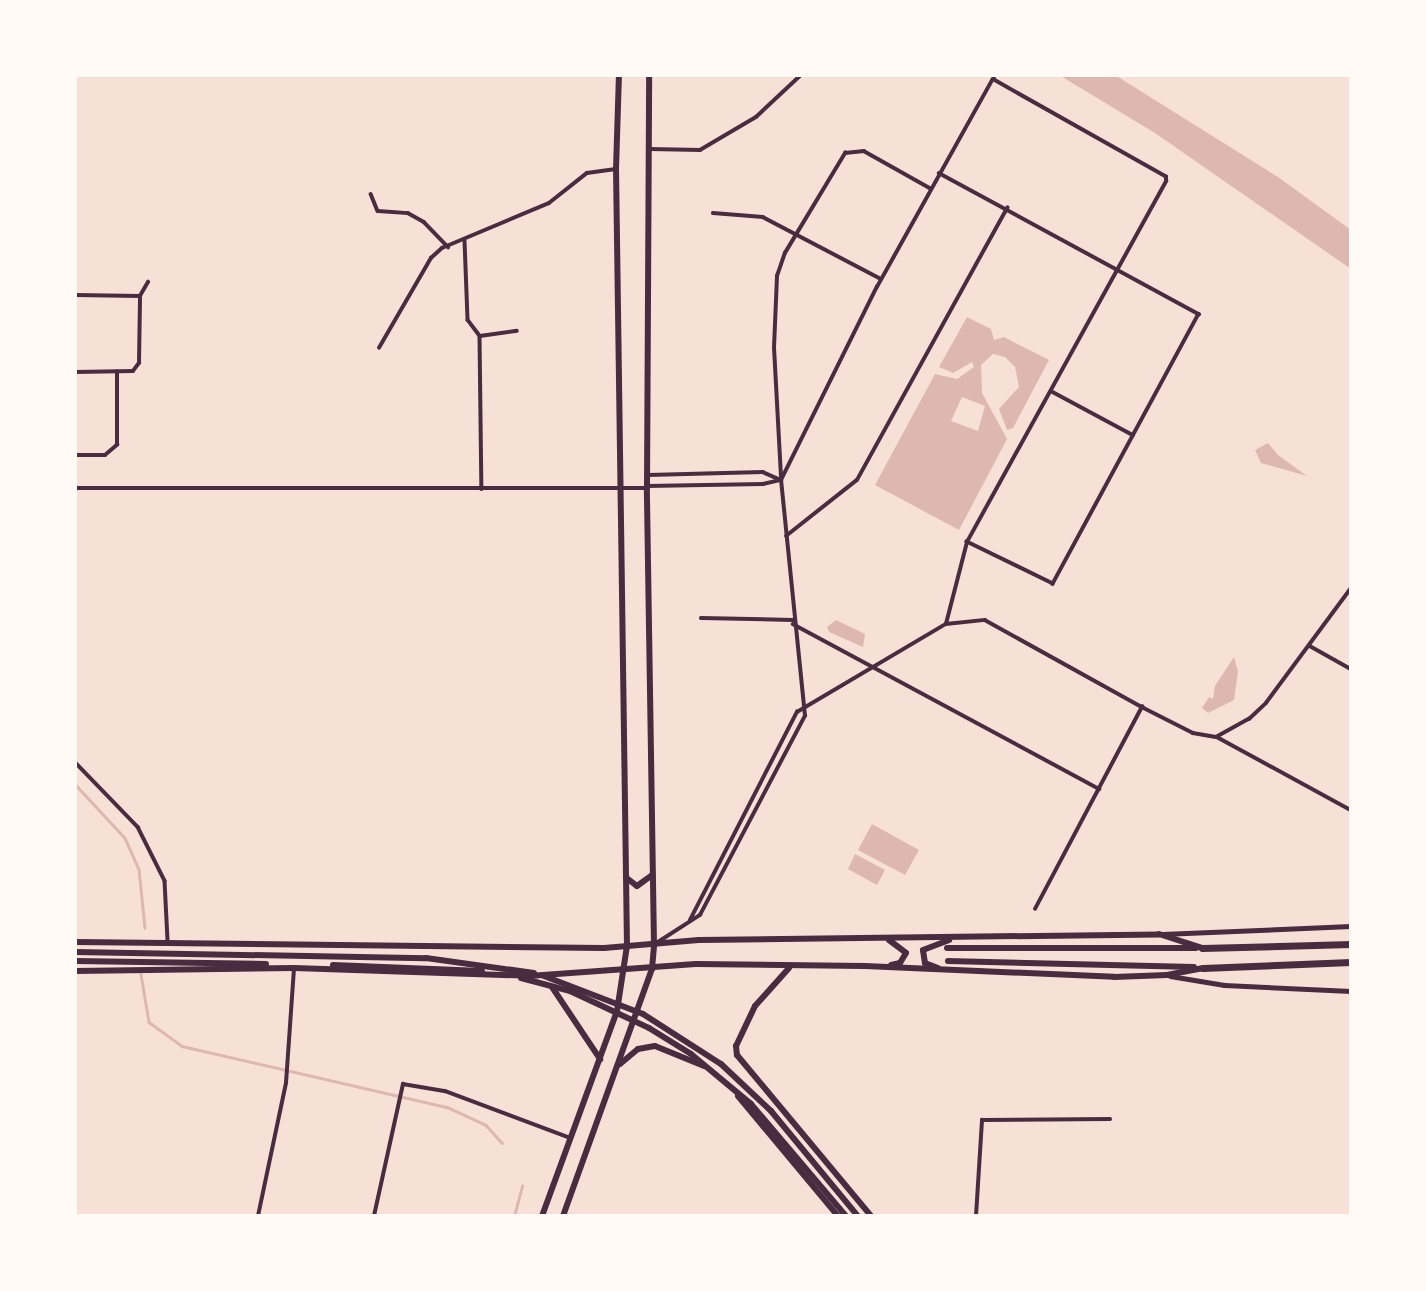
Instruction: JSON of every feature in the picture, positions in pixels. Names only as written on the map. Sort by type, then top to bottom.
[{"type":"highway","points":[[1202,948],[1351,944]]},
{"type":"highway","points":[[1203,968],[1351,962]]},
{"type":"main road","points":[[542,1216],[600,1059],[626,969],[617,169],[619,75]]},
{"type":"main road","points":[[564,1216],[652,969],[654,945],[647,487],[649,75]]},
{"type":"main road","points":[[627,877],[638,886],[653,874]]},
{"type":"main road","points":[[75,943],[168,940],[627,946],[870,937],[1159,934],[1202,948]]},
{"type":"main road","points":[[75,971],[294,968],[529,976],[695,964],[789,967],[897,965],[906,957],[905,948],[896,942],[870,937]]},
{"type":"main road","points":[[966,973],[931,967],[922,954],[936,942],[968,937]]},
{"type":"main road","points":[[947,948],[1202,948]]},
{"type":"main road","points":[[75,952],[426,958],[483,963],[574,983],[643,1014],[721,1064],[771,1111],[858,1216]]},
{"type":"main road","points":[[75,961],[465,968],[569,991],[649,1028],[720,1076],[777,1132],[846,1216]]},
{"type":"main road","points":[[948,961],[1203,968]]},
{"type":"main road","points":[[865,965],[966,973],[1167,975],[1203,968]]},
{"type":"main road","points":[[789,967],[755,1006],[736,1046],[737,1055],[871,1216]]},
{"type":"main road","points":[[529,976],[549,982],[600,1059]]},
{"type":"main road","points":[[618,1066],[638,1049],[655,1045],[719,1077],[838,1216]]},
{"type":"street","points":[[649,149],[701,150],[750,121],[801,75]]},
{"type":"street","points":[[781,480],[881,279],[994,77],[1166,177],[1117,272],[967,541],[946,624]]},
{"type":"street","points":[[654,945],[690,919],[700,915],[805,716],[793,622],[781,480],[774,348],[777,276],[796,234],[845,153],[863,151],[930,188]]},
{"type":"street","points":[[379,348],[431,257],[549,203],[587,173],[617,169]]},
{"type":"street","points":[[939,173],[1007,208],[1117,272],[1199,314],[1053,584],[967,541]]},
{"type":"street","points":[[371,194],[378,211],[408,213],[430,227],[448,247]]},
{"type":"street","points":[[786,536],[857,480],[1007,208]]},
{"type":"street","points":[[713,213],[764,217],[881,279]]},
{"type":"street","points":[[466,240],[468,320],[481,336],[482,489]]},
{"type":"street","points":[[75,372],[133,371],[139,363],[140,296],[148,282]]},
{"type":"street","points":[[75,295],[140,296]]},
{"type":"street","points":[[481,336],[517,331]]},
{"type":"street","points":[[75,455],[105,455],[117,445],[117,372]]},
{"type":"street","points":[[1051,391],[1133,435]]},
{"type":"street","points":[[647,475],[763,472],[781,480]]},
{"type":"street","points":[[75,488],[620,489],[763,484],[781,480]]},
{"type":"street","points":[[1216,737],[1255,714],[1310,646],[1351,589]]},
{"type":"street","points":[[701,618],[793,622],[1099,789]]},
{"type":"street","points":[[690,919],[797,712],[875,669],[946,624],[985,620],[1142,707],[1194,733],[1216,737],[1351,810]]},
{"type":"street","points":[[1310,646],[1351,669]]},
{"type":"street","points":[[1035,909],[1142,707]]},
{"type":"street","points":[[75,762],[138,827],[165,881],[168,940]]},
{"type":"street","points":[[1159,934],[1351,926]]},
{"type":"street","points":[[258,1216],[286,1083],[294,968]]},
{"type":"street","points":[[1167,975],[1224,985],[1351,991]]},
{"type":"street","points":[[374,1216],[403,1084],[437,1089],[571,1138]]},
{"type":"street","points":[[975,1216],[982,1120],[1110,1119]]},
{"type":"shaded area","points":[[1059,75],[1115,75],[1278,177],[1351,230],[1351,269],[1155,133]]},
{"type":"shaded area","points":[[967,317],[991,329],[994,340],[1004,337],[1049,360],[1013,428],[1007,430],[999,409],[1019,387],[1015,367],[1005,357],[993,354],[981,365],[982,393],[1007,439],[959,530],[875,485],[935,374],[957,379],[974,367],[972,362],[953,373],[939,367]],"holes":[[[962,397],[985,406],[978,431],[951,421]]]},
{"type":"shaded area","points":[[1268,443],[1278,455],[1307,476],[1261,463],[1255,450]]},
{"type":"shaded area","points":[[836,620],[865,634],[863,647],[829,632],[827,627]]},
{"type":"shaded area","points":[[1234,657],[1238,672],[1234,700],[1208,713],[1202,708],[1209,697],[1213,699],[1215,686]]},
{"type":"shaded area","points":[[872,824],[919,850],[905,875],[858,850]]},
{"type":"shaded area","points":[[855,854],[885,870],[877,885],[848,869]]},
{"type":"waterway","points":[[75,784],[125,838],[139,869],[145,928]]},
{"type":"waterway","points":[[141,974],[149,1022],[182,1046],[447,1107],[486,1125],[502,1143]]},
{"type":"waterway","points":[[514,1216],[522,1186]]}]
